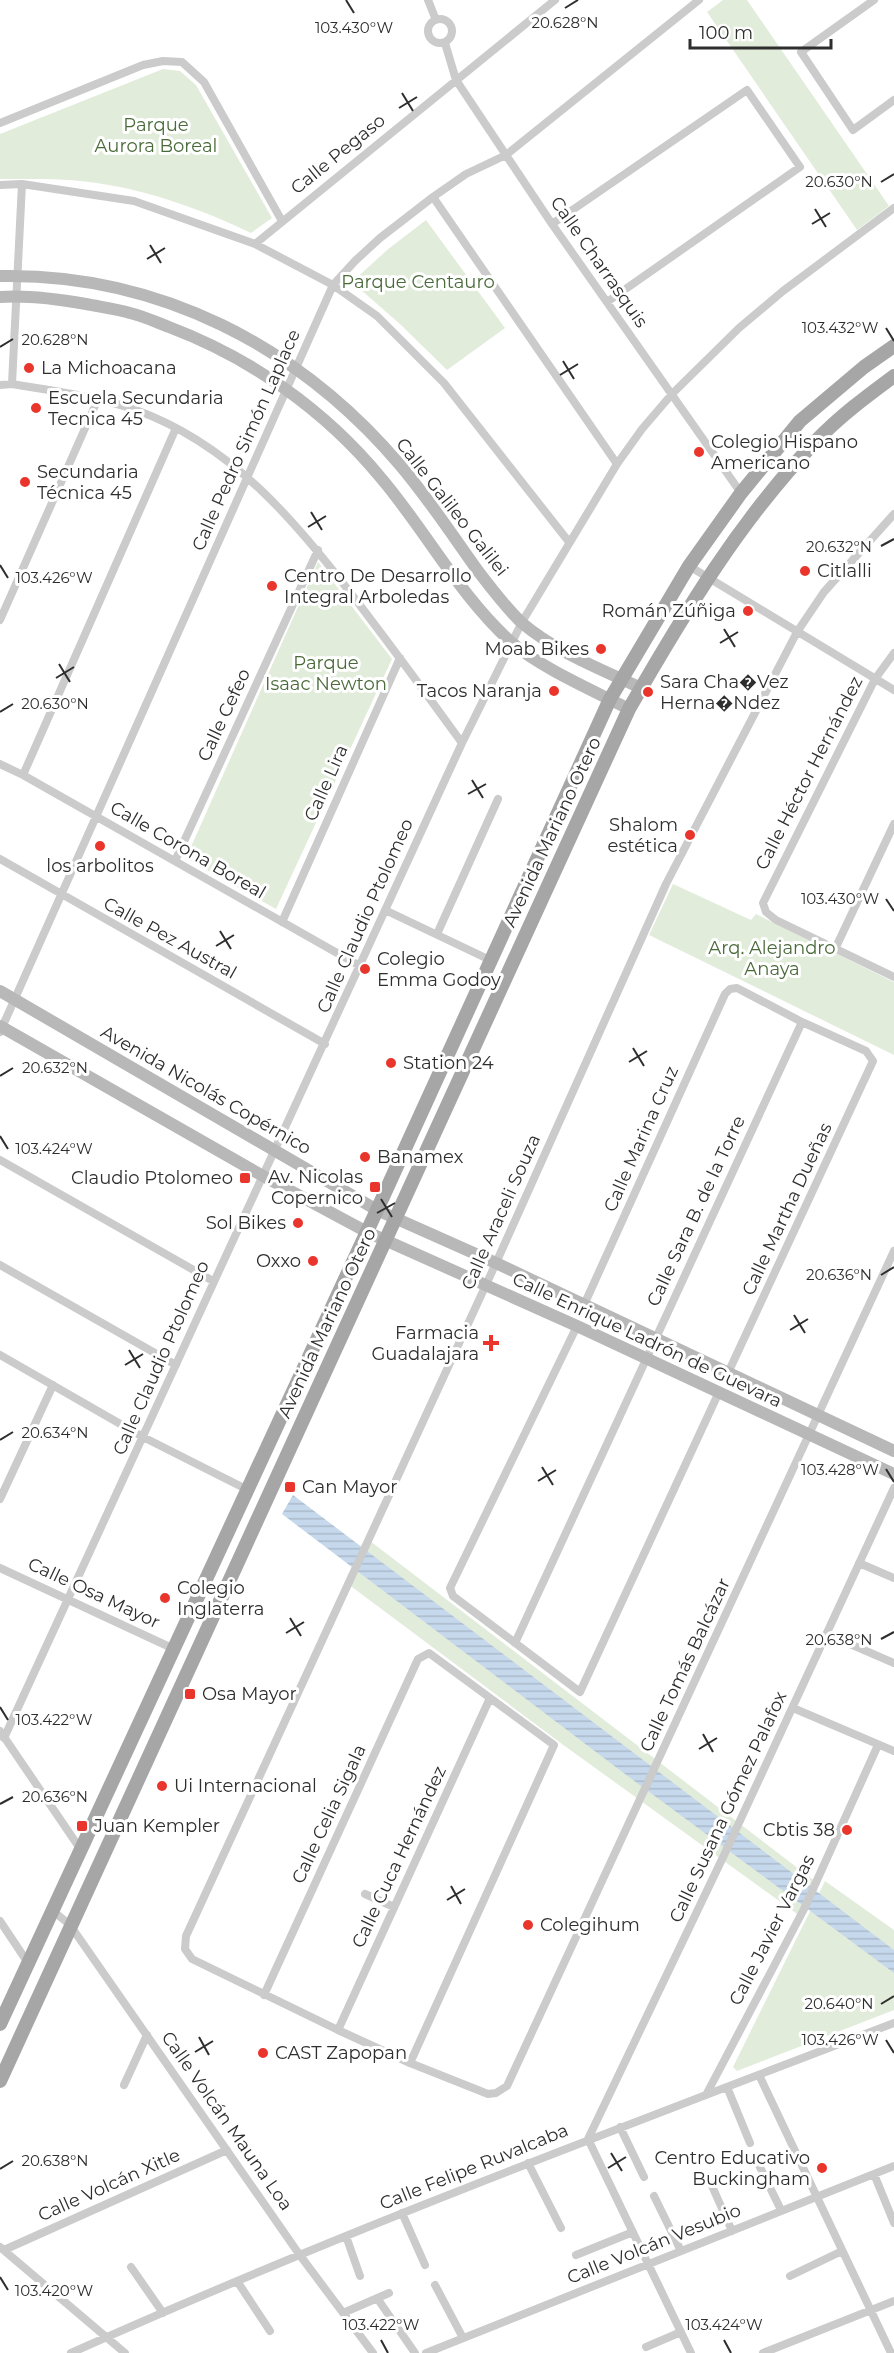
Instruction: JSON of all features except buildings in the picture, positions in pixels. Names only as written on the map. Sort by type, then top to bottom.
[{"type":"main road","name":"Avenida Mariano Otero","points":[[0,2024],[621,678],[689,566],[741,493],[800,421],[864,367],[894,346]]},
{"type":"main road","name":"Avenida Mariano Otero","points":[[0,2081],[629,709],[709,578],[755,512],[816,441],[852,408],[894,376]]},
{"type":"street","points":[[429,0],[436,20]]},
{"type":"street","name":"Calle Pegaso","points":[[255,244],[555,0]]},
{"type":"street","name":"Calle Pedro Simón Laplace","points":[[1,1029],[333,285],[380,238],[466,174],[506,155],[699,0]]},
{"type":"street","points":[[874,0],[801,52],[853,130],[894,100]]},
{"type":"street","points":[[436,20],[444,20],[452,29],[451,37],[445,42],[434,42],[429,37],[428,29],[436,20]]},
{"type":"street","name":"Calle Charrasquis","points":[[445,42],[456,80],[552,224],[741,493]]},
{"type":"street","points":[[0,123],[143,65],[163,61],[182,62],[204,82],[282,221]]},
{"type":"street","points":[[552,224],[747,90],[800,167],[607,302]]},
{"type":"street","points":[[0,185],[22,184],[134,201],[255,244],[333,285],[377,316],[444,382],[568,542]]},
{"type":"street","points":[[12,384],[22,184]]},
{"type":"street","points":[[433,197],[617,464]]},
{"type":"street","name":"Calle Claudio Ptolomeo","points":[[2,1735],[69,1598],[462,743],[511,642],[568,542],[642,429],[704,361],[760,309],[894,208]]},
{"type":"street","name":"Calle Galileo Galilei","points":[[0,276],[75,279],[135,291],[203,314],[252,340],[296,368],[347,410],[400,465],[491,588],[522,622],[551,644],[641,688]]},
{"type":"street","name":"Calle Galileo Galilei","points":[[0,297],[16,296],[66,301],[132,313],[188,334],[236,358],[286,388],[330,426],[381,477],[474,602],[511,642],[533,658],[629,709]]},
{"type":"street","points":[[0,385],[12,384],[98,399],[137,410],[176,428],[212,450],[248,477],[285,512],[318,550],[462,743]]},
{"type":"street","points":[[0,620],[98,399]]},
{"type":"street","points":[[23,775],[176,428]]},
{"type":"street","name":"Calle Araceli Souza","points":[[264,1995],[192,1959],[185,1949],[186,1936],[486,1285],[666,884],[797,632],[824,592],[894,514]]},
{"type":"street","name":"Calle Cefeo","points":[[176,861],[318,550]]},
{"type":"street","points":[[689,566],[894,690]]},
{"type":"street","name":"Calle Héctor Hernández","points":[[836,947],[776,920],[765,912],[763,903],[875,679],[894,653]]},
{"type":"street","name":"Calle Lira","points":[[282,922],[400,658]]},
{"type":"street","name":"Calle Corona Boreal","points":[[0,764],[360,966]]},
{"type":"street","points":[[437,934],[498,799]]},
{"type":"street","points":[[894,824],[836,947],[894,977]]},
{"type":"street","name":"Calle Pez Austral","points":[[0,859],[325,1044]]},
{"type":"street","points":[[385,910],[490,960]]},
{"type":"street","name":"Calle Marina Cruz","points":[[584,1305],[725,994],[730,989],[736,988],[801,1022]]},
{"type":"street","name":"Avenida Nicolás Copérnico","points":[[0,992],[377,1210],[395,1218]]},
{"type":"street","name":"Calle Martha Dueñas","points":[[728,1373],[872,1065],[872,1057],[866,1051],[801,1022]]},
{"type":"street","name":"Calle Sara B. de la Torre","points":[[515,1642],[801,1022]]},
{"type":"street","points":[[1,1029],[262,1176],[385,1240]]},
{"type":"street","points":[[0,1160],[213,1281]]},
{"type":"street","name":"Calle Enrique Ladrón de Guevara","points":[[395,1218],[496,1263],[894,1451]]},
{"type":"street","name":"Calle Enrique Ladrón de Guevara","points":[[385,1240],[577,1326],[894,1474]]},
{"type":"street","name":"Calle Tomás Balcázar","points":[[410,2063],[488,2094],[502,2090],[510,2080],[894,1251]]},
{"type":"street","points":[[0,1265],[176,1365]]},
{"type":"street","points":[[577,1326],[450,1588],[453,1596],[580,1692],[719,1392]]},
{"type":"street","points":[[0,1355],[143,1437],[248,1490]]},
{"type":"street","points":[[0,1499],[53,1385]]},
{"type":"street","name":"Calle Susana Gómez Palafox","points":[[588,2139],[726,1851],[894,1488]]},
{"type":"street","points":[[859,1563],[894,1578]]},
{"type":"street","name":"Calle Osa Mayor","points":[[0,1568],[69,1598],[174,1649]]},
{"type":"street","points":[[827,1634],[894,1663]]},
{"type":"street","name":"Calle Celia Sigala","points":[[264,1995],[418,1659],[429,1653],[490,1698]]},
{"type":"street","points":[[264,1995],[410,2063],[554,1745],[490,1698]]},
{"type":"street","name":"Calle Cuca Hernández","points":[[338,2030],[490,1698]]},
{"type":"street","points":[[792,1708],[894,1751]]},
{"type":"street","points":[[2,1735],[81,1851]]},
{"type":"street","name":"Calle Javier Vargas","points":[[706,2095],[804,1909],[878,1745]]},
{"type":"street","points":[[365,1893],[394,1907]]},
{"type":"street","name":"Calle Volcán Mauna Loa","points":[[52,1910],[70,1925],[299,2254],[373,2353]]},
{"type":"street","points":[[0,1921],[28,1963]]},
{"type":"street","name":"Calle Felipe Ruvalcaba","points":[[71,2353],[299,2254],[588,2139],[894,2023]]},
{"type":"street","points":[[124,2085],[147,2035]]},
{"type":"street","points":[[759,2075],[891,2353]]},
{"type":"street","points":[[727,2087],[750,2143]]},
{"type":"street","points":[[620,2127],[644,2177]]},
{"type":"street","points":[[588,2139],[691,2353]]},
{"type":"street","name":"Calle Volcán Xitle","points":[[2,2248],[227,2150]]},
{"type":"street","points":[[756,2159],[781,2211]]},
{"type":"street","points":[[528,2163],[561,2228]]},
{"type":"street","name":"Calle Volcán Vesubio","points":[[426,2353],[894,2166]]},
{"type":"street","points":[[874,2174],[894,2223]]},
{"type":"street","points":[[708,2177],[732,2230]]},
{"type":"street","points":[[654,2196],[681,2251]]},
{"type":"street","points":[[402,2213],[425,2265]]},
{"type":"street","points":[[576,2255],[633,2232]]},
{"type":"street","points":[[346,2236],[360,2276]]},
{"type":"street","points":[[2,2248],[125,2353]]},
{"type":"street","points":[[790,2276],[842,2251]]},
{"type":"street","points":[[131,2267],[163,2313]]},
{"type":"street","points":[[237,2281],[270,2331]]},
{"type":"street","points":[[435,2285],[463,2338]]},
{"type":"street","points":[[343,2313],[389,2293]]},
{"type":"street","points":[[377,2298],[415,2353]]},
{"type":"street","points":[[763,2353],[894,2301]]},
{"type":"street","points":[[646,2346],[681,2332]]},
{"type":"green space","points":[[723,0],[747,0],[889,206],[857,230],[707,12]]},
{"type":"green space","name":"Parque Aurora Boreal","points":[[163,69],[180,71],[196,85],[272,218],[251,233],[176,202],[137,191],[73,180],[0,179],[0,134]]},
{"type":"green space","name":"Parque Centauro","points":[[426,220],[505,328],[447,370],[352,282],[387,250]]},
{"type":"green space","name":"Parque Isaac Newton","points":[[318,562],[392,659],[276,909],[186,858]]},
{"type":"green space","name":"Arq. Alejandro Anaya","points":[[673,884],[751,920],[756,914],[894,982],[894,1055],[649,935]]},
{"type":"green space","points":[[370,1541],[816,1882],[800,1916],[562,1744],[348,1584]]},
{"type":"green space","points":[[825,1881],[894,1930],[894,2010],[737,2071],[733,2067]]},
{"type":"water","points":[[293,1495],[894,1950],[894,1973],[625,1774],[282,1514]]},
{"type":"place","name":"La Michoacana","points":[[29,368]]},
{"type":"place","name":"Escuela Secundaria Tecnica 45","points":[[36,408]]},
{"type":"place","name":"Colegio Hispano Americano","points":[[699,452]]},
{"type":"place","name":"Secundaria Técnica 45","points":[[25,482]]},
{"type":"place","name":"Citlalli","points":[[805,571]]},
{"type":"place","name":"Centro De Desarrollo Integral Arboledas","points":[[272,586]]},
{"type":"place","name":"Román Zúñiga","points":[[748,611]]},
{"type":"place","name":"Moab Bikes","points":[[601,649]]},
{"type":"place","name":"Tacos Naranja","points":[[554,691]]},
{"type":"place","name":"Sara Cha�Vez Herna�Ndez","points":[[648,692]]},
{"type":"place","name":"Shalom estética","points":[[690,835]]},
{"type":"place","name":"los arbolitos","points":[[100,846]]},
{"type":"place","name":"Colegio Emma Godoy","points":[[365,969]]},
{"type":"place","name":"Station 24","points":[[391,1063]]},
{"type":"place","name":"Banamex","points":[[365,1157]]},
{"type":"place","name":"Claudio Ptolomeo","points":[[245,1178]]},
{"type":"place","name":"Av. Nicolas Copernico","points":[[375,1187]]},
{"type":"place","name":"Sol Bikes","points":[[298,1223]]},
{"type":"place","name":"Oxxo","points":[[313,1261]]},
{"type":"place","name":"Farmacia Guadalajara","points":[[491,1343]]},
{"type":"place","name":"Can Mayor","points":[[290,1487]]},
{"type":"place","name":"Colegio Inglaterra","points":[[165,1598]]},
{"type":"place","name":"Osa Mayor","points":[[190,1694]]},
{"type":"place","name":"Ui Internacional","points":[[162,1786]]},
{"type":"place","name":"Juan Kempler","points":[[82,1826]]},
{"type":"place","name":"Cbtis 38","points":[[847,1830]]},
{"type":"place","name":"Colegihum","points":[[528,1925]]},
{"type":"place","name":"CAST Zapopan","points":[[263,2053]]},
{"type":"place","name":"Centro Educativo Buckingham","points":[[822,2168]]}]
